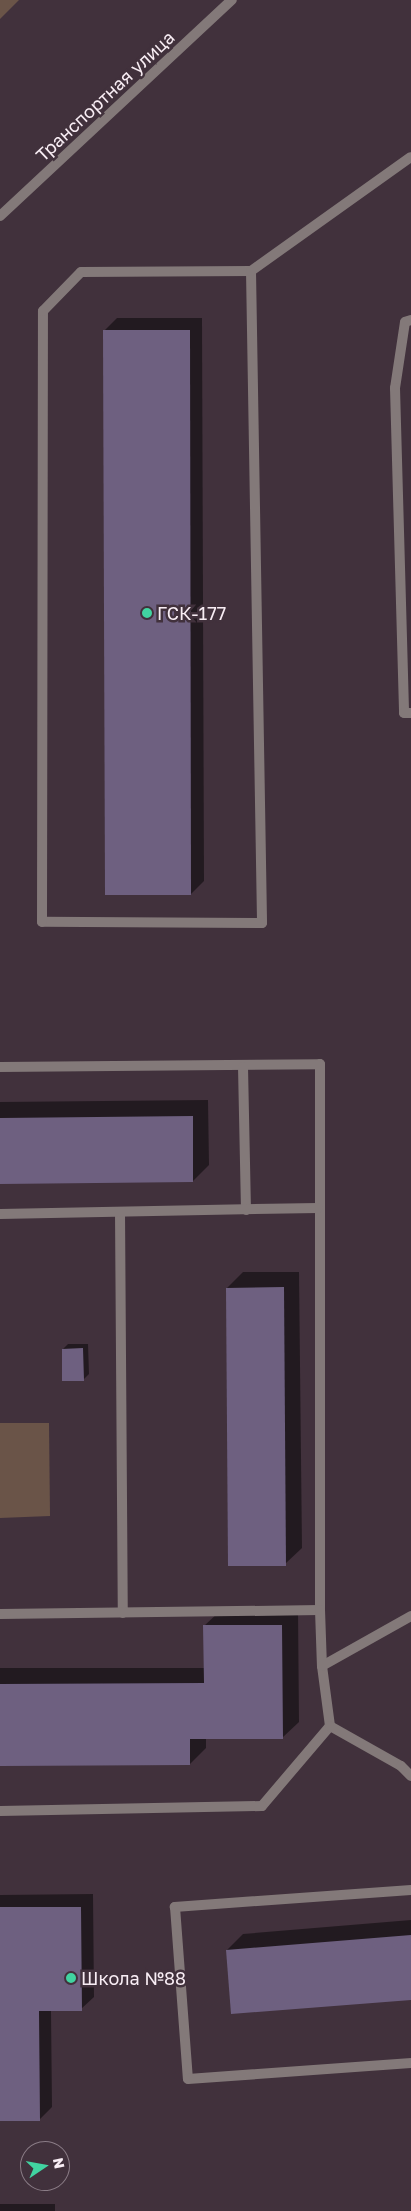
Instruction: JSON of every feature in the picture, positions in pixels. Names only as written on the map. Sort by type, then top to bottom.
[{"type":"street","name":"Транспортная улица","points":[[0,216],[232,0]]},
{"type":"street","points":[[251,271],[262,923],[42,922],[43,311],[81,272],[251,271],[411,157]]},
{"type":"street","points":[[411,320],[405,322],[395,388],[404,713],[411,713]]},
{"type":"street","points":[[0,1067],[243,1067],[320,1064],[318,1208],[320,1610],[322,1666],[330,1726],[262,1806],[0,1810]]},
{"type":"street","points":[[243,1067],[246,1210]]},
{"type":"street","points":[[0,1214],[318,1208]]},
{"type":"street","points":[[120,1212],[123,1613]]},
{"type":"street","points":[[0,1614],[320,1610]]},
{"type":"street","points":[[322,1666],[411,1616]]},
{"type":"street","points":[[330,1726],[401,1766],[411,1776]]},
{"type":"street","points":[[411,1890],[175,1907],[188,2079],[411,2063]]},
{"type":"shaded area","points":[[0,0],[19,0],[0,19]]},
{"type":"shaded area","points":[[0,1423],[49,1423],[50,1516],[0,1518]]},
{"type":"building","name":"ГСК-177","points":[[103,330],[190,330],[191,895],[105,895]]},
{"type":"building","points":[[193,1116],[193,1182],[0,1184],[0,1118]]},
{"type":"building","points":[[284,1287],[286,1566],[228,1566],[226,1288]]},
{"type":"building","points":[[83,1348],[84,1381],[62,1381],[62,1349]]},
{"type":"building","points":[[203,1625],[282,1625],[283,1739],[190,1739],[190,1765],[0,1766],[0,1684],[204,1683]]},
{"type":"building","points":[[0,1907],[81,1907],[82,2011],[39,2011],[40,2121],[0,2121]]},
{"type":"building","points":[[411,1935],[411,2000],[231,2014],[226,1950]]},
{"type":"place","name":"ГСК-177","points":[[147,613]]},
{"type":"place","name":"Школа №88","points":[[71,1978]]}]
